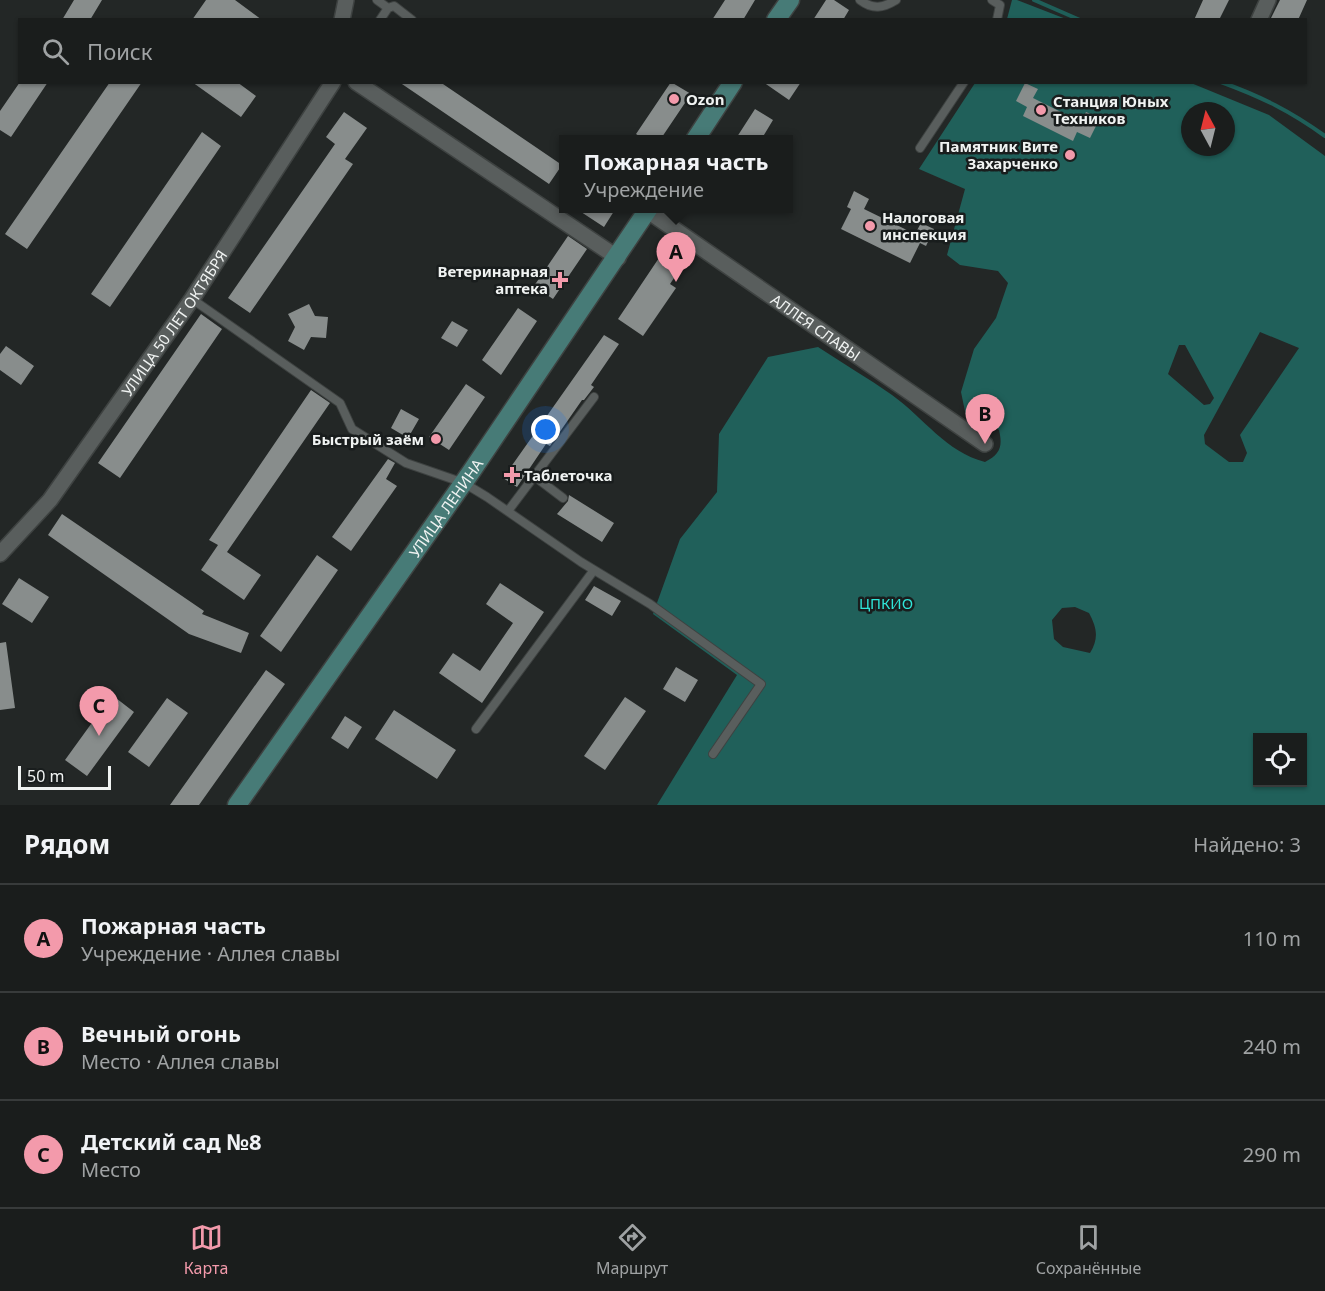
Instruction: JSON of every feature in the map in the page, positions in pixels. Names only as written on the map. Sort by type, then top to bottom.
[{"type":"street","points":[[342,18],[346,0]]},
{"type":"street","points":[[777,18],[790,0]]},
{"type":"street","points":[[1260,18],[1268,0]]},
{"type":"street","name":"УЛИЦА 50 ЛЕТ ОКТЯБРЯ","points":[[0,554],[50,500],[192,299],[332,84]]},
{"type":"street","points":[[359,84],[618,258]]},
{"type":"street","points":[[698,135],[732,84]]},
{"type":"street","name":"УЛИЦА ЛЕНИНА","points":[[237,805],[464,483],[618,258],[646,213]]},
{"type":"street","name":"АЛЛЕЯ СЛАВЫ","points":[[652,213],[985,444]]},
{"type":"lane","points":[[377,0],[388,8]]},
{"type":"lane","points":[[860,0],[867,6],[882,8],[896,0]]},
{"type":"lane","points":[[992,0],[1001,3],[997,18]]},
{"type":"lane","points":[[381,18],[388,8],[394,6],[409,18]]},
{"type":"lane","points":[[920,148],[963,84]]},
{"type":"lane","points":[[192,299],[340,402],[352,429],[406,463],[464,483],[594,570],[659,610],[761,684],[713,754]]},
{"type":"lane","points":[[508,512],[594,397]]},
{"type":"lane","points":[[534,476],[563,498]]},
{"type":"lane","points":[[476,729],[594,570]]},
{"type":"green space","points":[[1012,0],[1017,0],[1063,18],[1007,18]]},
{"type":"green space","name":"ЦПКИО","points":[[974,84],[1193,84],[1269,115],[1325,156],[1325,805],[657,805],[737,675],[653,614],[680,539],[717,492],[719,434],[768,357],[818,347],[892,395],[959,451],[985,462],[997,453],[1001,441],[999,430],[988,423],[967,421],[961,392],[974,349],[996,318],[1008,283],[998,271],[960,265],[947,255],[965,189],[919,169]],"holes":[[[1260,332],[1299,348],[1240,435],[1247,453],[1243,462],[1229,462],[1205,444],[1204,435]],[[1179,345],[1185,345],[1214,398],[1210,404],[1204,405],[1168,374]],[[1075,607],[1089,613],[1094,623],[1095,643],[1090,653],[1063,647],[1054,639],[1052,620],[1062,608]]]},
{"type":"building","points":[[74,0],[102,0],[91,18],[63,18]]},
{"type":"building","points":[[206,0],[235,0],[259,18],[193,18]]},
{"type":"building","points":[[725,0],[755,0],[744,18],[713,18]]},
{"type":"building","points":[[826,0],[834,0],[849,10],[844,18],[814,18]]},
{"type":"building","points":[[1203,0],[1229,0],[1220,18],[1195,18]]},
{"type":"building","points":[[1280,0],[1307,0],[1299,18],[1271,18]]},
{"type":"building","points":[[19,84],[47,84],[11,137],[0,130],[0,111]]},
{"type":"building","points":[[109,84],[141,84],[27,249],[5,234]]},
{"type":"building","points":[[195,84],[240,84],[256,96],[241,117]]},
{"type":"building","points":[[402,84],[443,84],[559,163],[559,169],[549,184]]},
{"type":"building","points":[[670,84],[674,84],[691,94],[663,135],[636,134]]},
{"type":"building","points":[[766,84],[800,84],[789,100]]},
{"type":"building","name":"Станция Юных Техников","points":[[1024,84],[1027,84],[1038,89],[1033,98],[1081,122],[1086,112],[1100,118],[1090,138],[1077,132],[1073,141],[1023,116],[1027,107],[1016,101]]},
{"type":"building","points":[[755,109],[773,120],[764,135],[738,135]]},
{"type":"building","points":[[344,112],[367,128],[345,159],[353,164],[250,313],[228,298],[335,144],[326,137]]},
{"type":"building","points":[[202,132],[221,146],[110,307],[91,294]]},
{"type":"building","name":"Налоговая инспекция","points":[[854,191],[869,199],[864,209],[915,234],[921,223],[934,229],[926,246],[920,243],[910,263],[841,229],[851,209],[847,207]]},
{"type":"building","points":[[583,213],[613,213],[604,227]]},
{"type":"building","points":[[568,236],[587,249],[553,299],[534,286]]},
{"type":"building","points":[[665,249],[684,263],[670,284],[676,288],[643,336],[618,319]]},
{"type":"building","points":[[309,304],[315,316],[328,317],[326,338],[311,337],[304,350],[288,341],[295,327],[288,314]]},
{"type":"building","points":[[518,308],[537,321],[501,375],[482,360]]},
{"type":"building","points":[[201,314],[222,329],[120,478],[98,463]]},
{"type":"building","points":[[452,321],[468,330],[457,347],[441,338]]},
{"type":"building","points":[[604,335],[619,344],[591,385],[594,387],[582,400],[550,446],[546,444],[517,487],[503,478]]},
{"type":"building","points":[[6,346],[34,366],[21,385],[0,370],[0,354]]},
{"type":"building","points":[[466,384],[485,397],[449,450],[429,437]]},
{"type":"building","points":[[311,390],[330,403],[227,552],[261,575],[244,600],[201,570],[218,545],[209,540]]},
{"type":"building","points":[[401,409],[419,419],[408,438],[391,428]]},
{"type":"building","points":[[388,459],[395,463],[386,479],[397,486],[351,551],[332,537]]},
{"type":"building","points":[[569,495],[614,523],[602,542],[557,514],[568,501]]},
{"type":"building","points":[[62,514],[204,611],[202,614],[249,633],[241,653],[189,634],[48,535]]},
{"type":"building","points":[[317,555],[338,570],[281,652],[260,636]]},
{"type":"building","points":[[19,578],[49,597],[32,623],[2,604]]},
{"type":"building","points":[[500,583],[544,612],[482,703],[439,673],[453,653],[480,671],[513,623],[486,604]]},
{"type":"building","points":[[594,586],[621,601],[612,616],[585,600]]},
{"type":"building","points":[[6,642],[15,708],[0,710],[0,643]]},
{"type":"building","points":[[676,667],[698,680],[685,702],[663,689]]},
{"type":"building","points":[[266,670],[285,684],[199,805],[170,805]]},
{"type":"building","points":[[112,695],[134,712],[87,776],[65,760]]},
{"type":"building","points":[[625,697],[646,711],[605,770],[584,756]]},
{"type":"building","points":[[167,698],[188,713],[149,767],[128,752]]},
{"type":"building","points":[[394,710],[456,750],[437,779],[375,739]]},
{"type":"building","points":[[345,716],[362,727],[348,749],[331,738]]},
{"type":"waterway","points":[[1034,0],[1075,18]]},
{"type":"waterway","points":[[1226,84],[1275,105],[1325,136]]},
{"type":"place","name":"Ozon","points":[[674,99]]},
{"type":"place","name":"Станция Юных Техников","points":[[1041,110]]},
{"type":"place","name":"Памятник Вите Захарченко","points":[[1070,155]]},
{"type":"place","name":"Налоговая инспекция","points":[[870,226]]},
{"type":"place","name":"Ветеринарная аптека","points":[[560,280]]},
{"type":"place","name":"Пожарная часть","points":[[676,282]]},
{"type":"place","name":"Быстрый заём","points":[[436,439]]},
{"type":"place","name":"Вечный огонь","points":[[985,444]]},
{"type":"place","name":"Таблеточка","points":[[512,475]]},
{"type":"place","name":"Детский сад №8","points":[[99,736]]}]
